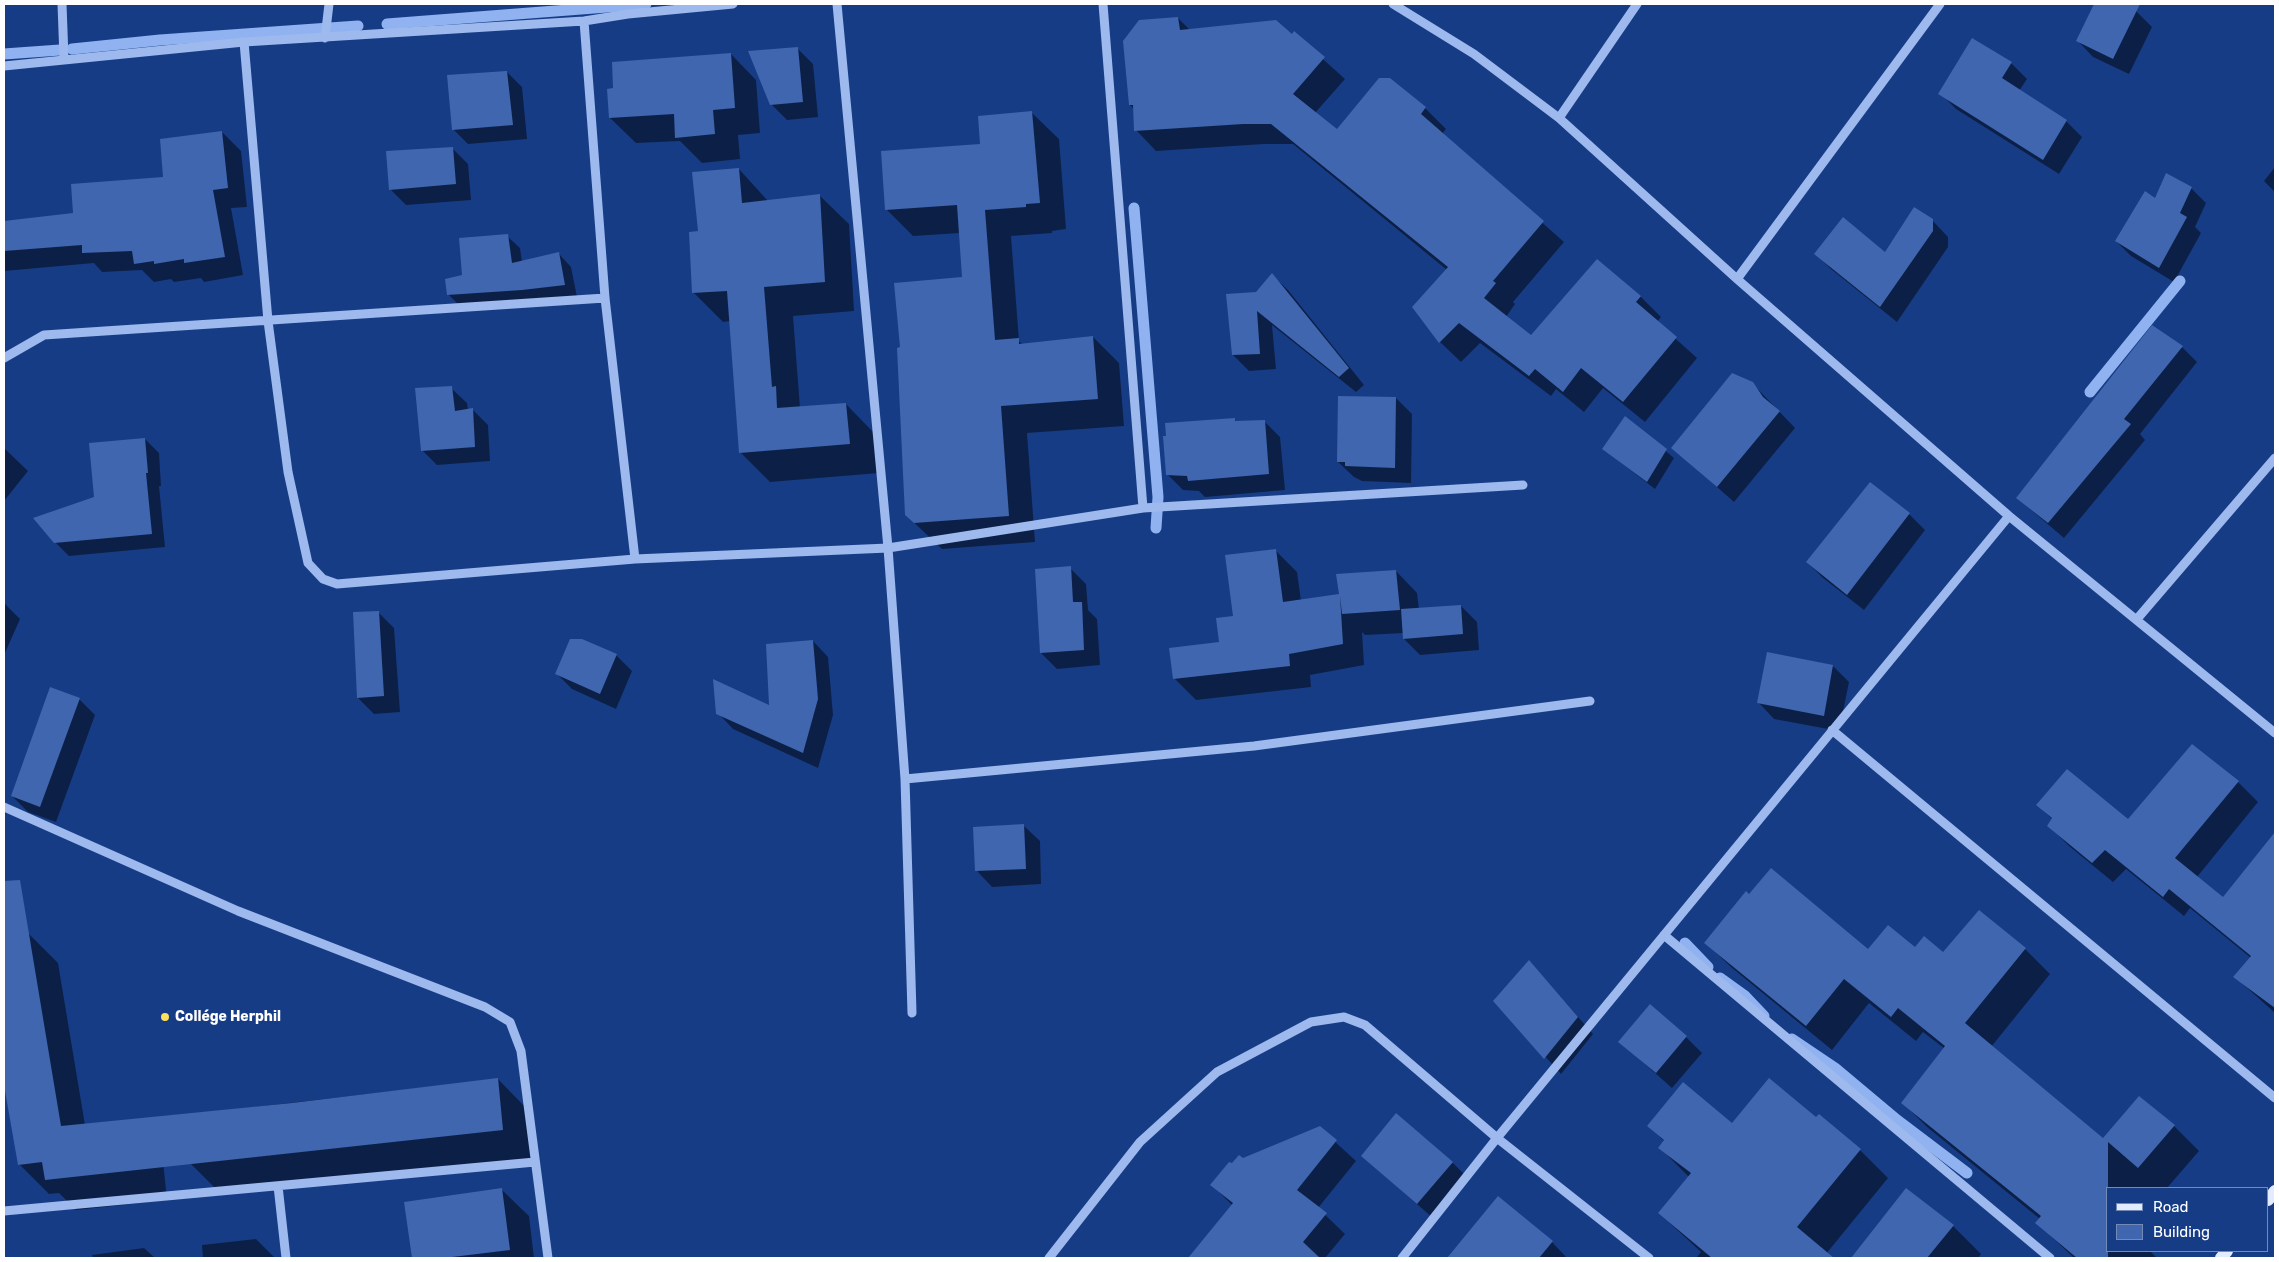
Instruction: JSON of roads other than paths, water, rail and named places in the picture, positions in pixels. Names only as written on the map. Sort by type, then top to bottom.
[{"type":"street","points":[[62,4],[64,58]]},
{"type":"street","points":[[325,38],[328,4]]},
{"type":"street","points":[[628,4],[628,14]]},
{"type":"street","points":[[4,66],[64,58],[244,42],[584,21],[628,14],[733,4]]},
{"type":"street","points":[[837,4],[888,548],[905,779],[912,1013]]},
{"type":"street","points":[[1103,4],[1143,508]]},
{"type":"street","points":[[1393,4],[1474,54],[1559,118],[1737,279],[2009,516],[2275,733]]},
{"type":"street","points":[[1559,118],[1637,4]]},
{"type":"street","points":[[1737,279],[1940,4]]},
{"type":"street","points":[[584,21],[605,298],[635,560]]},
{"type":"street","points":[[244,42],[268,321],[288,472],[308,563],[323,579],[337,584],[635,560],[888,548],[1143,508],[1523,485]]},
{"type":"street","points":[[4,358],[44,335],[605,298]]},
{"type":"street","points":[[2137,619],[2275,458]]},
{"type":"street","points":[[1402,1258],[1497,1138],[2009,516]]},
{"type":"street","points":[[905,779],[1254,746],[1590,701]]},
{"type":"street","points":[[1832,730],[2275,1098]]},
{"type":"street","points":[[4,807],[238,911],[485,1007],[510,1022],[520,1051],[548,1258]]},
{"type":"street","points":[[1664,935],[2050,1258]]},
{"type":"street","points":[[1049,1258],[1140,1142],[1217,1072],[1311,1022],[1344,1017],[1365,1025],[1497,1138],[1649,1258]]},
{"type":"street","points":[[4,1211],[535,1162]]},
{"type":"street","points":[[278,1186],[286,1258]]},
{"type":"waterway","points":[[387,24],[646,4]]},
{"type":"waterway","points":[[72,49],[160,40],[358,26]]},
{"type":"waterway","points":[[4,54],[60,50]]},
{"type":"waterway","points":[[1134,208],[1158,497],[1156,528]]},
{"type":"waterway","points":[[2090,392],[2180,281]]},
{"type":"waterway","points":[[1685,943],[1708,967]]},
{"type":"waterway","points":[[1720,978],[1745,996],[1764,1016]]},
{"type":"waterway","points":[[1792,1039],[1835,1068],[1897,1120],[1967,1173]]},
{"type":"place","name":"Collége Herphil","points":[[165,1017]]}]
